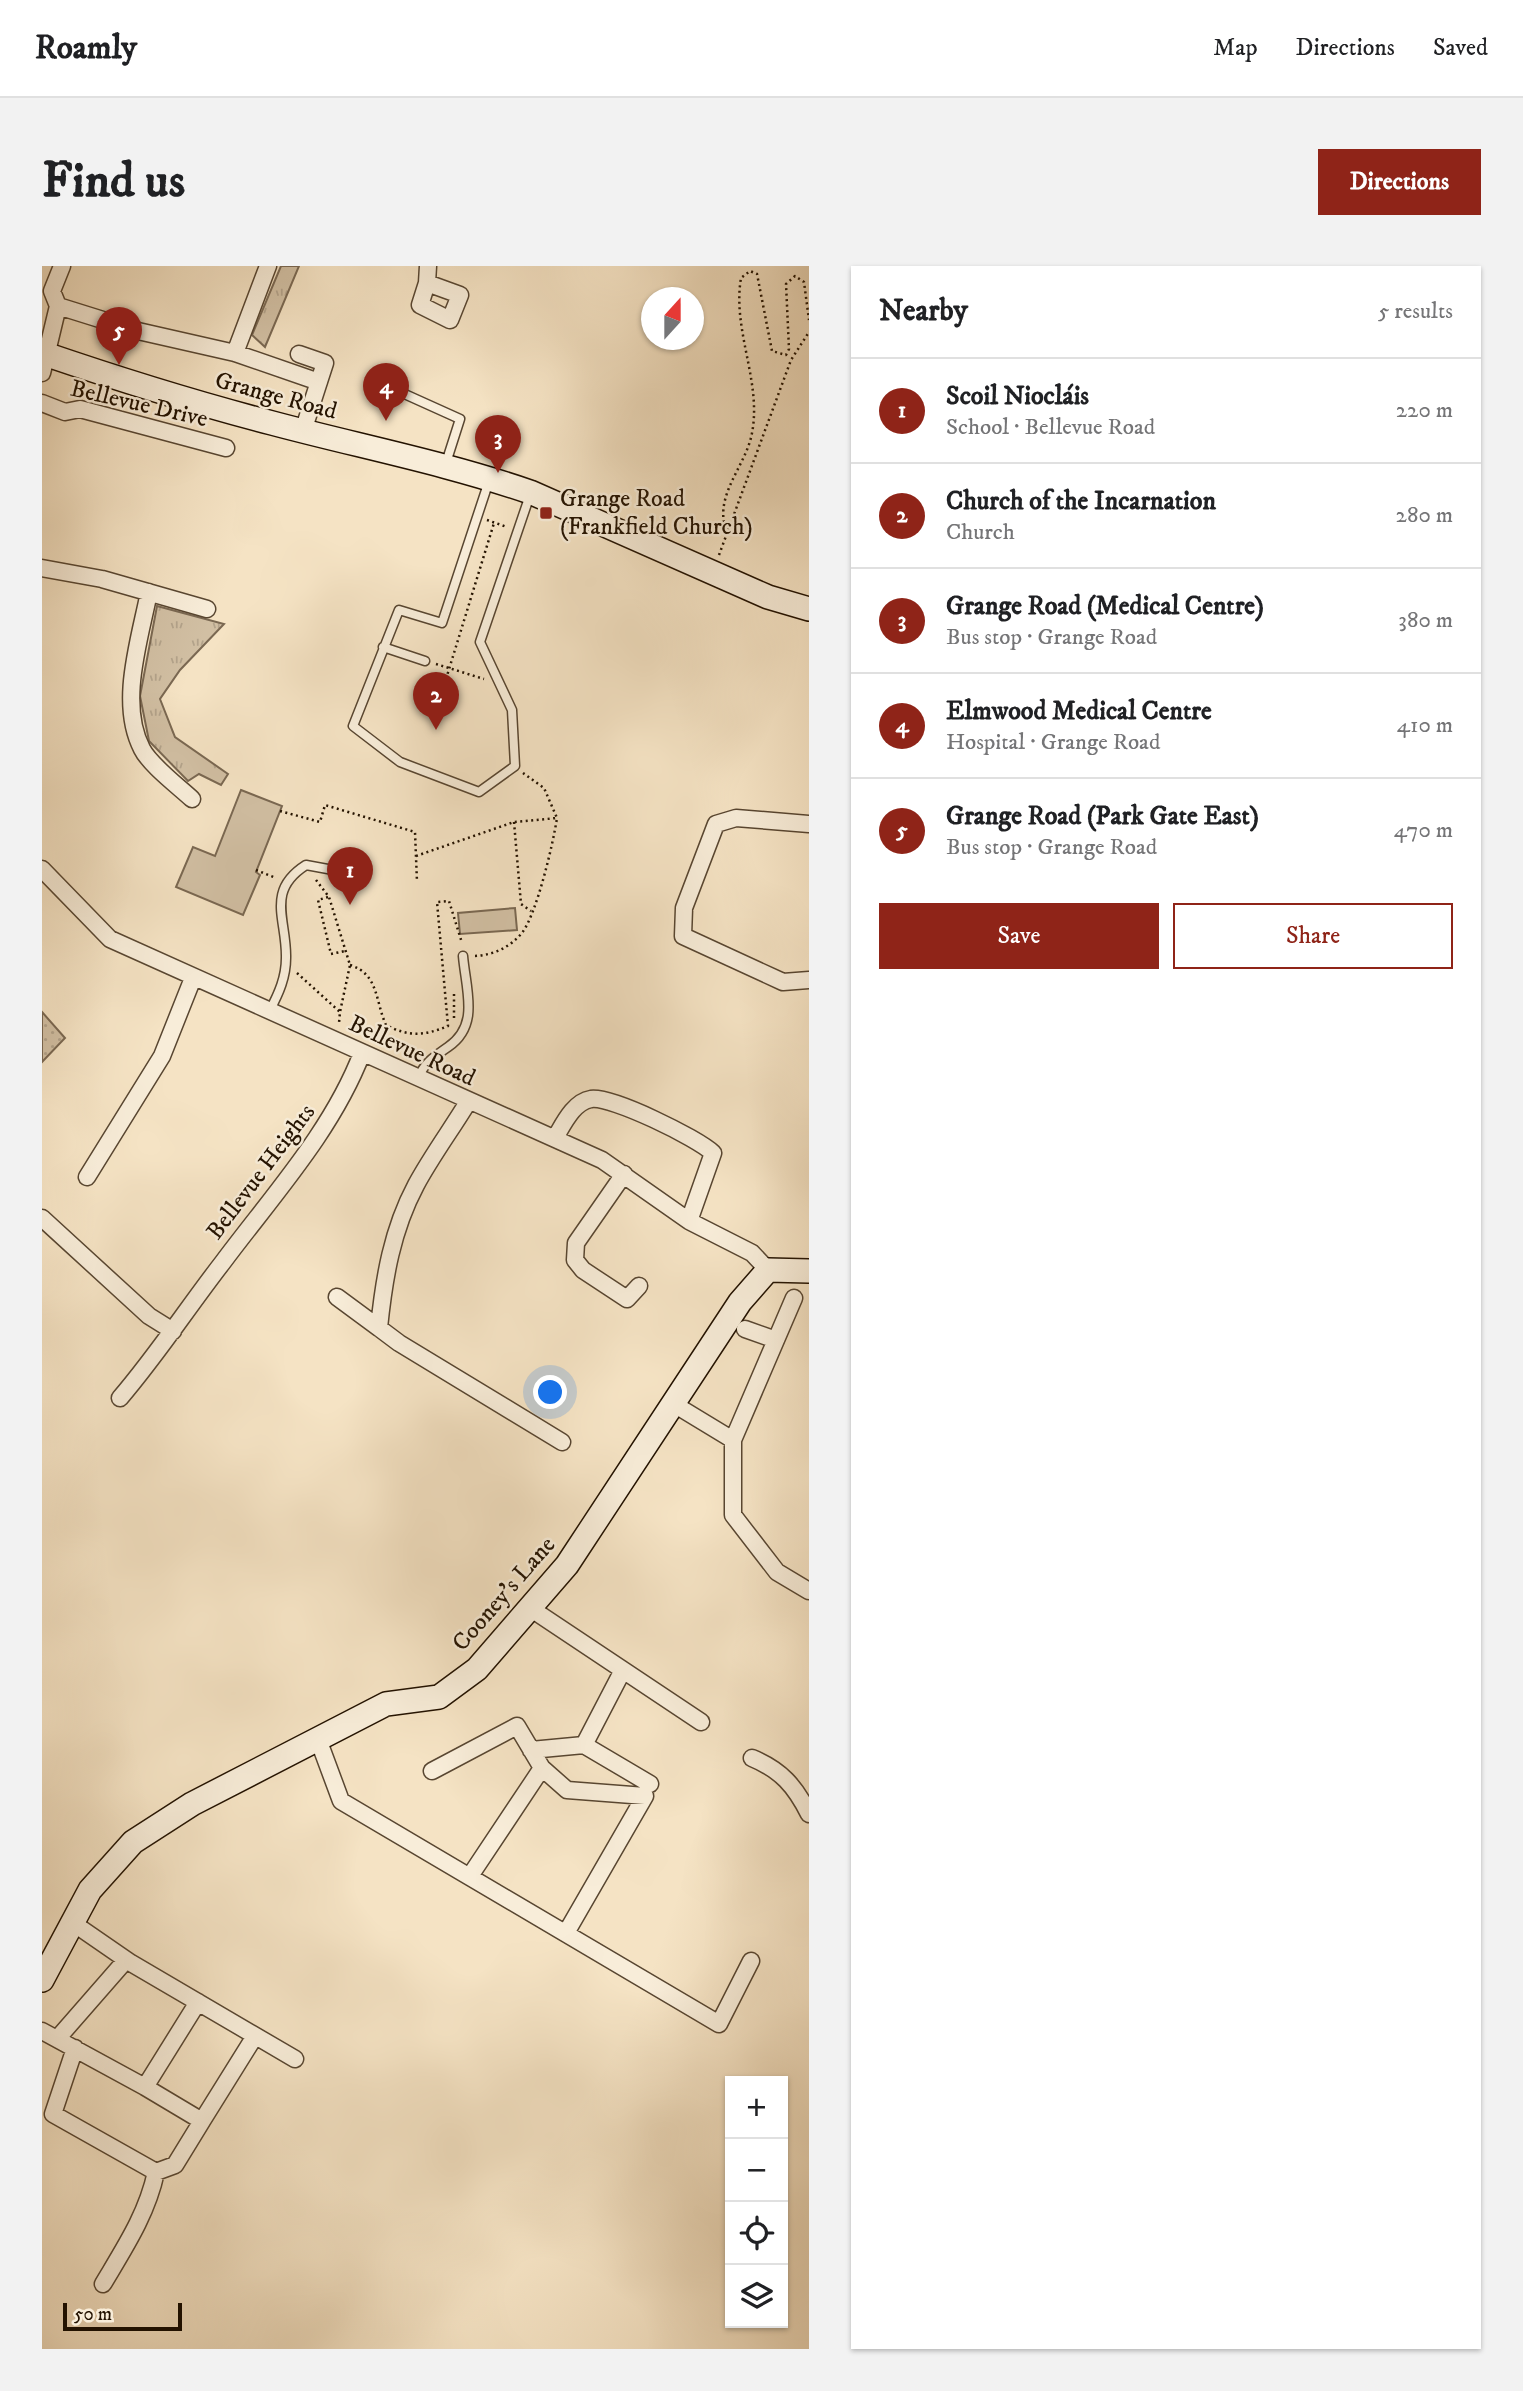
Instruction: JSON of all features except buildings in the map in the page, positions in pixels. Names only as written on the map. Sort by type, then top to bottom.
[{"type":"street","points":[[44,360],[58,306],[52,291],[62,266]]},
{"type":"street","points":[[234,353],[268,266]]},
{"type":"street","points":[[427,283],[428,266]]},
{"type":"street","points":[[58,306],[138,331],[234,353],[319,382]]},
{"type":"street","points":[[299,354],[325,363],[303,431]]},
{"type":"street","name":"Grange Road","points":[[44,360],[303,431],[490,478],[530,492],[768,597],[809,609]]},
{"type":"street","name":"Bellevue Drive","points":[[42,403],[65,412],[80,408],[226,448]]},
{"type":"street","points":[[42,568],[149,592],[207,609]]},
{"type":"street","points":[[149,592],[131,690],[135,726],[142,750],[192,799]]},
{"type":"street","points":[[809,824],[736,818],[716,824],[684,908],[683,936],[783,982],[809,980]]},
{"type":"street","name":"Bellevue Road","points":[[42,869],[110,939],[468,1102],[555,1138],[624,1174],[689,1221],[752,1253],[768,1270]]},
{"type":"street","points":[[87,1177],[162,1056],[193,978]]},
{"type":"street","name":"Bellevue Heights","points":[[120,1398],[160,1351],[185,1312],[310,1148],[345,1095],[362,1053]]},
{"type":"street","points":[[555,1138],[573,1110],[590,1099],[613,1102],[701,1142],[713,1153],[689,1221]]},
{"type":"street","points":[[379,1328],[389,1257],[400,1222],[416,1186],[468,1102]]},
{"type":"street","points":[[624,1174],[576,1243],[575,1260],[583,1270],[627,1299],[639,1286]]},
{"type":"street","points":[[42,1218],[149,1315],[173,1331]]},
{"type":"street","points":[[768,1270],[809,1271]]},
{"type":"street","name":"Cooney's Lane","points":[[42,1980],[90,1890],[132,1842],[192,1804],[386,1704],[439,1697],[477,1669],[567,1565],[740,1302],[768,1270]]},
{"type":"street","points":[[337,1297],[399,1343],[562,1441]]},
{"type":"street","points":[[794,1298],[733,1440],[733,1515],[777,1572],[809,1591]]},
{"type":"street","points":[[745,1329],[776,1340]]},
{"type":"street","points":[[672,1403],[733,1440]]},
{"type":"street","points":[[530,1608],[701,1722]]},
{"type":"street","points":[[584,1745],[623,1670]]},
{"type":"street","points":[[432,1771],[517,1726],[542,1768],[567,1790],[645,1796],[566,1933]]},
{"type":"street","points":[[318,1739],[341,1801],[719,2024],[751,1961]]},
{"type":"street","points":[[531,1750],[584,1745],[650,1784]]},
{"type":"street","points":[[752,1758],[779,1770],[796,1789],[809,1814]]},
{"type":"street","points":[[470,1876],[542,1768]]},
{"type":"street","points":[[73,1923],[126,1960],[295,2059]]},
{"type":"street","points":[[57,2039],[126,1960]]},
{"type":"street","points":[[145,2087],[198,2002]]},
{"type":"street","points":[[42,2031],[202,2121]]},
{"type":"street","points":[[75,2048],[47,2118],[156,2172],[175,2165],[255,2036]]},
{"type":"street","points":[[103,2284],[136,2230],[151,2195],[156,2172]]},
{"type":"lane","points":[[389,387],[460,419],[445,467]]},
{"type":"lane","points":[[490,478],[442,623],[398,610],[353,726],[400,762],[478,792],[515,766],[512,710],[480,642],[530,492]]},
{"type":"lane","points":[[383,647],[425,661]]},
{"type":"lane","points":[[270,1010],[280,992],[286,965],[281,922],[284,887],[289,876],[306,865],[355,874]]},
{"type":"lane","points":[[417,1079],[425,1062],[457,1041],[468,1025],[463,956]]},
{"type":"path","points":[[809,320],[804,282],[795,276],[786,284],[789,349],[786,355],[772,351],[757,274],[750,271],[741,278],[742,325],[753,396],[753,431],[725,500],[723,513],[727,533],[791,360],[809,332]]},
{"type":"path","points":[[477,517],[517,531]]},
{"type":"path","points":[[446,679],[494,523]]},
{"type":"path","points":[[425,661],[484,679],[489,688]]},
{"type":"path","points":[[442,958],[495,955],[522,933],[532,911],[554,840],[557,818],[544,788],[515,766]]},
{"type":"path","points":[[280,811],[320,821],[325,806],[415,832],[417,882]]},
{"type":"path","points":[[416,856],[514,822],[557,818]]},
{"type":"path","points":[[514,822],[521,904],[532,911]]},
{"type":"path","points":[[306,865],[329,897],[350,965],[339,1023]]},
{"type":"path","points":[[256,870],[270,876]]},
{"type":"path","points":[[329,897],[318,900],[331,954],[345,951]]},
{"type":"path","points":[[350,965],[364,970],[373,982],[386,1025],[410,1035],[427,1034],[448,1026],[437,902],[449,901],[462,934],[463,956]]},
{"type":"path","points":[[286,965],[340,1012]]},
{"type":"green space","points":[[281,266],[299,266],[265,347],[252,335]]},
{"type":"green space","points":[[157,606],[224,624],[180,670],[160,699],[175,737],[228,774],[221,785],[199,774],[188,781],[149,741],[140,696]]},
{"type":"green space","points":[[241,790],[282,806],[256,872],[260,875],[243,915],[176,887],[193,847],[215,856]]},
{"type":"green space","points":[[515,908],[517,930],[460,934],[458,913]]},
{"type":"green space","points":[[42,1012],[65,1038],[42,1062]]},
{"type":"place","name":"Grange Road (Park Gate East)","points":[[119,365]]},
{"type":"place","name":"Elmwood Medical Centre","points":[[386,421]]},
{"type":"place","name":"Grange Road (Medical Centre)","points":[[498,473]]},
{"type":"place","name":"Grange Road (Frankfield Church)","points":[[546,513]]},
{"type":"place","name":"Church of the Incarnation","points":[[436,730]]},
{"type":"place","name":"Scoil Niocláis","points":[[350,905]]}]
